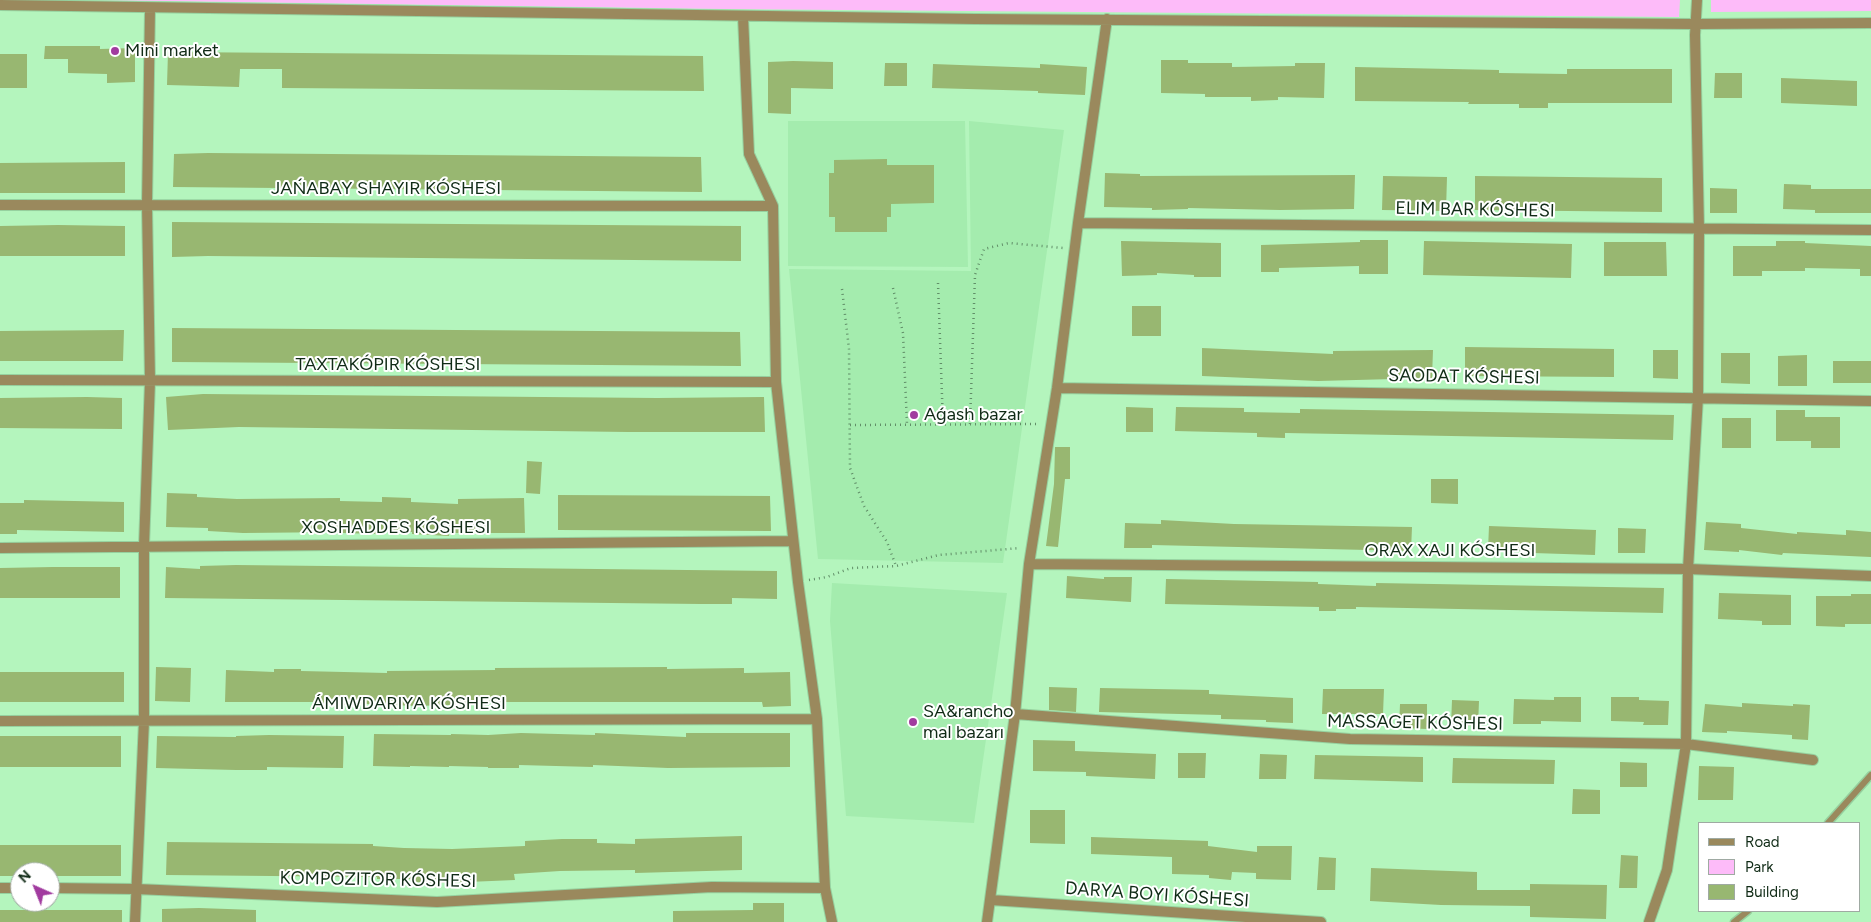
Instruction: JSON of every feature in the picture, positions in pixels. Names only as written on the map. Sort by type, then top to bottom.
[{"type":"street","points":[[1648,922],[1667,870],[1686,744],[1688,570],[1698,397],[1699,228],[1695,24],[1697,0]]},
{"type":"street","points":[[0,5],[743,16],[1695,24],[1871,23]]},
{"type":"street","points":[[135,922],[144,721],[144,546],[150,381],[147,205],[150,8]]},
{"type":"street","points":[[743,16],[748,154],[773,206],[776,382],[793,541],[817,719],[825,888],[832,922]]},
{"type":"street","points":[[987,922],[1016,714],[1029,564],[1057,388],[1074,249],[1107,19]]},
{"type":"street","points":[[0,205],[773,206]]},
{"type":"street","name":"ELIM BAR KÓSHESI","points":[[1078,223],[1871,230]]},
{"type":"street","name":"TAXTAKÓPIR KÓSHESI","points":[[0,380],[776,382]]},
{"type":"street","name":"SAODAT KÓSHESI","points":[[1057,388],[1871,401]]},
{"type":"street","name":"XOSHADDES KÓSHESI","points":[[0,548],[793,541]]},
{"type":"street","points":[[1029,564],[1688,570],[1871,576]]},
{"type":"street","name":"MASSAGET KÓSHESI","points":[[1016,714],[1350,739],[1686,744],[1813,760]]},
{"type":"street","points":[[0,721],[817,719]]},
{"type":"street","name":"KOMPOZITOR KÓSHESI","points":[[60,888],[136,889],[437,902],[712,887],[825,888]]},
{"type":"street","points":[[991,900],[1322,922]]},
{"type":"lane","points":[[1829,822],[1871,774]]},
{"type":"lane","points":[[1734,922],[1747,912]]},
{"type":"path","points":[[970,424],[975,274],[984,249],[1009,243],[1074,249]]},
{"type":"path","points":[[938,283],[942,424]]},
{"type":"path","points":[[893,288],[903,333],[908,424]]},
{"type":"path","points":[[842,290],[849,349],[850,468],[864,506],[887,542],[896,566]]},
{"type":"path","points":[[850,424],[1051,424]]},
{"type":"path","points":[[798,582],[827,577],[851,568],[896,566],[939,555],[1032,547]]},
{"type":"shaded area","points":[[788,121],[965,121],[968,267],[788,266]]},
{"type":"shaded area","name":"Aǵash bazar","points":[[969,121],[1064,130],[1003,563],[818,559],[789,269],[971,271]]},
{"type":"shaded area","name":"SA&rancho mal bazarı","points":[[832,583],[1007,593],[974,823],[846,816],[830,621]]},
{"type":"green space","points":[[96,0],[1680,0],[1679,17],[724,9]]},
{"type":"green space","points":[[1711,0],[1871,0],[1871,11],[1711,12]]},
{"type":"building","points":[[45,46],[100,46],[100,49],[135,48],[135,82],[107,83],[107,74],[68,73],[68,59],[44,59]]},
{"type":"building","points":[[168,52],[703,56],[704,91],[282,88],[282,69],[240,69],[239,87],[167,85]]},
{"type":"building","points":[[0,54],[27,54],[27,88],[0,88]]},
{"type":"building","points":[[1161,60],[1188,60],[1188,63],[1232,63],[1232,67],[1295,66],[1295,63],[1325,63],[1324,98],[1278,97],[1278,100],[1251,101],[1251,97],[1205,97],[1205,94],[1161,93]]},
{"type":"building","points":[[768,62],[833,62],[833,89],[791,88],[791,114],[768,113]]},
{"type":"building","points":[[885,63],[907,63],[907,86],[884,86]]},
{"type":"building","points":[[933,64],[1040,68],[1040,64],[1087,67],[1085,95],[1038,93],[1038,91],[932,88]]},
{"type":"building","points":[[1355,67],[1499,70],[1499,73],[1567,74],[1567,69],[1672,69],[1672,103],[1548,103],[1548,108],[1519,108],[1519,104],[1355,101]]},
{"type":"building","points":[[1715,73],[1742,73],[1742,98],[1714,98]]},
{"type":"building","points":[[1781,78],[1857,81],[1857,106],[1781,103]]},
{"type":"building","points":[[174,154],[701,157],[702,192],[173,187]]},
{"type":"building","points":[[887,159],[887,165],[934,165],[934,203],[891,204],[891,217],[887,217],[887,232],[835,232],[835,217],[829,217],[829,173],[834,173],[834,160]]},
{"type":"building","points":[[125,162],[125,193],[0,193],[0,163]]},
{"type":"building","points":[[1105,173],[1140,174],[1140,176],[1355,175],[1354,209],[1188,208],[1152,210],[1152,208],[1104,207]]},
{"type":"building","points":[[1383,176],[1447,177],[1446,211],[1382,210]]},
{"type":"building","points":[[1475,176],[1662,178],[1662,212],[1475,210]]},
{"type":"building","points":[[1784,184],[1811,185],[1811,189],[1871,189],[1871,213],[1815,213],[1815,210],[1783,209]]},
{"type":"building","points":[[1710,188],[1737,189],[1737,213],[1710,213]]},
{"type":"building","points":[[172,222],[741,226],[741,261],[172,257]]},
{"type":"building","points":[[0,226],[125,226],[125,256],[0,256]]},
{"type":"building","points":[[1360,240],[1388,240],[1388,274],[1359,274],[1359,266],[1279,268],[1279,272],[1261,272],[1261,245],[1360,242]]},
{"type":"building","points":[[1121,241],[1221,243],[1221,277],[1194,277],[1194,275],[1157,273],[1157,275],[1122,276]]},
{"type":"building","points":[[1424,241],[1572,244],[1571,278],[1423,275]]},
{"type":"building","points":[[1776,241],[1805,241],[1805,243],[1871,246],[1871,276],[1860,276],[1860,269],[1805,268],[1805,271],[1762,271],[1762,276],[1733,276],[1733,246],[1776,246]]},
{"type":"building","points":[[1604,242],[1666,242],[1667,276],[1604,276]]},
{"type":"building","points":[[1132,306],[1161,306],[1161,336],[1132,336]]},
{"type":"building","points":[[172,328],[740,332],[741,366],[172,362]]},
{"type":"building","points":[[124,330],[123,361],[0,361],[0,331]]},
{"type":"building","points":[[1465,347],[1614,349],[1614,377],[1465,376]]},
{"type":"building","points":[[1202,348],[1333,354],[1333,351],[1433,350],[1432,378],[1318,381],[1202,376]]},
{"type":"building","points":[[1653,350],[1678,350],[1678,379],[1653,378]]},
{"type":"building","points":[[1721,353],[1750,353],[1750,384],[1721,383]]},
{"type":"building","points":[[1807,355],[1807,386],[1778,386],[1778,356]]},
{"type":"building","points":[[1833,361],[1871,361],[1871,383],[1833,383]]},
{"type":"building","points":[[203,394],[657,398],[764,397],[765,432],[239,427],[168,430],[166,397]]},
{"type":"building","points":[[0,398],[122,398],[122,429],[0,428]]},
{"type":"building","points":[[1126,407],[1153,408],[1153,432],[1126,432]]},
{"type":"building","points":[[1176,407],[1244,408],[1244,412],[1300,413],[1300,409],[1674,415],[1673,440],[1285,433],[1285,438],[1257,437],[1257,433],[1175,431]]},
{"type":"building","points":[[1776,410],[1805,410],[1805,417],[1840,417],[1840,448],[1811,448],[1811,441],[1776,441]]},
{"type":"building","points":[[1722,418],[1751,418],[1751,448],[1722,448]]},
{"type":"building","points":[[1055,447],[1070,447],[1070,479],[1065,479],[1058,547],[1046,546],[1054,484]]},
{"type":"building","points":[[527,461],[542,462],[540,494],[526,493]]},
{"type":"building","points":[[1431,479],[1458,479],[1458,504],[1431,503]]},
{"type":"building","points":[[167,493],[197,494],[197,497],[237,499],[340,498],[340,501],[382,502],[382,497],[411,498],[411,502],[458,504],[458,499],[524,498],[525,533],[449,533],[449,536],[379,531],[379,534],[343,532],[243,533],[208,531],[208,528],[166,527]]},
{"type":"building","points":[[558,495],[770,496],[771,531],[558,530]]},
{"type":"building","points":[[24,500],[124,502],[124,532],[17,530],[17,534],[0,534],[0,503],[24,503]]},
{"type":"building","points":[[1161,520],[1234,524],[1412,527],[1411,551],[1152,545],[1152,548],[1124,548],[1125,523],[1161,524]]},
{"type":"building","points":[[1706,522],[1741,524],[1741,528],[1797,534],[1797,532],[1846,535],[1846,530],[1871,532],[1871,557],[1783,553],[1782,555],[1739,550],[1739,552],[1704,550]]},
{"type":"building","points":[[1489,526],[1596,530],[1595,555],[1488,550]]},
{"type":"building","points":[[1618,528],[1646,529],[1645,553],[1618,553]]},
{"type":"building","points":[[200,566],[777,571],[777,599],[732,598],[732,604],[701,604],[165,598],[166,567],[200,569]]},
{"type":"building","points":[[120,567],[120,598],[0,598],[0,568]]},
{"type":"building","points":[[1067,576],[1104,579],[1104,577],[1132,577],[1131,602],[1066,598]]},
{"type":"building","points":[[1166,579],[1318,582],[1318,584],[1376,586],[1376,583],[1664,588],[1663,613],[1356,607],[1356,609],[1319,611],[1319,607],[1165,604]]},
{"type":"building","points":[[1719,593],[1791,595],[1791,625],[1762,625],[1762,621],[1718,619]]},
{"type":"building","points":[[1851,594],[1871,594],[1871,624],[1845,624],[1845,627],[1816,626],[1816,596],[1851,596]]},
{"type":"building","points":[[156,667],[191,668],[190,702],[155,701]]},
{"type":"building","points":[[667,667],[667,669],[744,668],[744,673],[790,672],[791,706],[763,707],[762,702],[483,702],[483,704],[415,706],[345,703],[345,705],[318,705],[318,702],[225,702],[226,670],[274,672],[274,669],[301,669],[301,671],[387,673],[387,671],[495,670],[495,668]]},
{"type":"building","points":[[0,672],[124,672],[124,702],[0,702]]},
{"type":"building","points":[[1049,687],[1077,688],[1076,712],[1049,710]]},
{"type":"building","points":[[1100,688],[1209,690],[1209,694],[1293,698],[1293,723],[1221,719],[1221,715],[1099,712]]},
{"type":"building","points":[[1323,689],[1384,689],[1383,714],[1322,714]]},
{"type":"building","points":[[1554,697],[1581,697],[1581,722],[1541,721],[1541,724],[1513,724],[1514,699],[1554,700]]},
{"type":"building","points":[[1611,697],[1639,697],[1639,700],[1669,701],[1668,725],[1643,725],[1644,722],[1611,721]]},
{"type":"building","points":[[1452,700],[1479,701],[1478,726],[1451,725]]},
{"type":"building","points":[[1742,703],[1810,705],[1808,740],[1792,739],[1792,735],[1727,731],[1727,733],[1702,732],[1705,704],[1742,707]]},
{"type":"building","points":[[1400,704],[1427,704],[1427,729],[1399,728]]},
{"type":"building","points":[[521,733],[595,735],[595,733],[686,737],[686,733],[790,733],[790,767],[668,768],[519,765],[519,768],[488,768],[373,766],[374,734],[488,735]]},
{"type":"building","points":[[269,735],[344,736],[343,768],[267,767],[267,770],[236,770],[156,768],[157,736],[236,737]]},
{"type":"building","points":[[0,736],[121,736],[121,767],[0,767]]},
{"type":"building","points":[[1033,740],[1075,741],[1075,751],[1156,754],[1155,779],[1086,776],[1086,772],[1033,771]]},
{"type":"building","points":[[1178,753],[1206,753],[1205,778],[1178,778]]},
{"type":"building","points":[[1260,754],[1287,755],[1286,779],[1259,779]]},
{"type":"building","points":[[1315,755],[1423,757],[1423,782],[1314,779]]},
{"type":"building","points":[[1453,758],[1555,760],[1554,784],[1452,783]]},
{"type":"building","points":[[1620,762],[1647,763],[1647,787],[1620,787]]},
{"type":"building","points":[[1699,766],[1734,767],[1733,800],[1698,800]]},
{"type":"building","points":[[1573,789],[1600,790],[1600,814],[1572,814]]},
{"type":"building","points":[[1030,810],[1065,810],[1065,844],[1030,843]]},
{"type":"building","points":[[742,836],[742,870],[635,873],[635,870],[560,871],[514,874],[515,880],[444,883],[415,882],[415,879],[377,879],[377,877],[166,875],[167,842],[373,844],[373,846],[404,848],[452,849],[525,846],[525,841],[562,839],[597,839],[597,843],[635,844],[635,839]]},
{"type":"building","points":[[1091,837],[1208,841],[1208,846],[1257,852],[1257,846],[1292,846],[1291,880],[1256,879],[1256,873],[1232,872],[1231,880],[1209,878],[1209,875],[1172,874],[1172,857],[1091,854]]},
{"type":"building","points":[[0,845],[121,845],[121,876],[60,876],[60,862],[10,862],[10,876],[0,876]]},
{"type":"building","points":[[1621,855],[1638,856],[1637,888],[1619,888]]},
{"type":"building","points":[[1319,857],[1336,858],[1335,890],[1317,890]]},
{"type":"building","points":[[1371,868],[1477,872],[1477,890],[1530,890],[1530,884],[1607,885],[1606,919],[1530,917],[1530,906],[1441,905],[1370,901]]},
{"type":"building","points":[[753,903],[784,903],[784,922],[673,922],[673,911],[753,910]]},
{"type":"building","points":[[162,909],[256,910],[256,922],[162,922]]},
{"type":"building","points":[[0,910],[10,910],[10,912],[60,912],[60,910],[122,910],[122,922],[0,922]]},
{"type":"place","name":"Mini market","points":[[115,51]]},
{"type":"place","name":"Aǵash bazar","points":[[914,415]]},
{"type":"place","name":"SA&rancho mal bazarı","points":[[913,722]]}]
